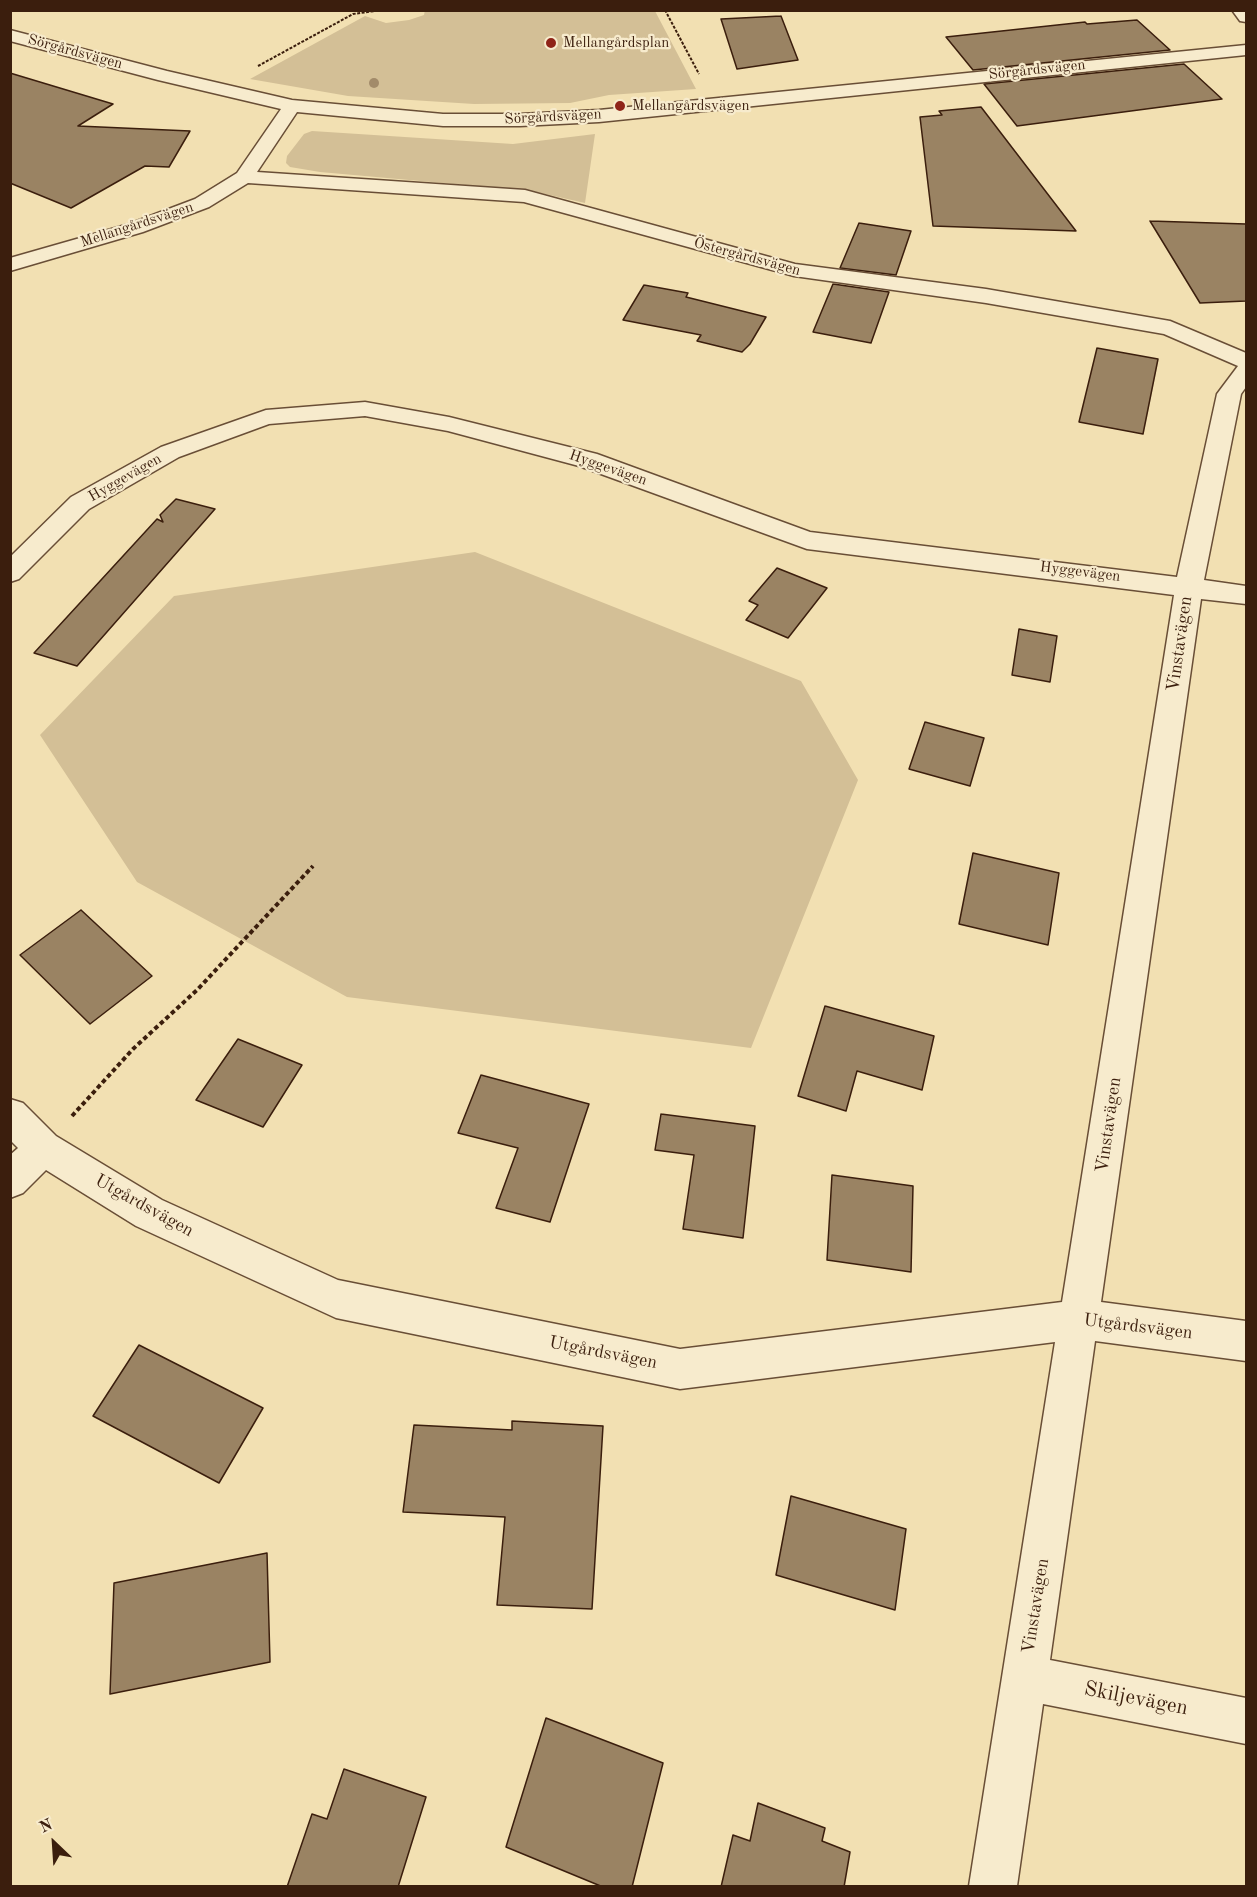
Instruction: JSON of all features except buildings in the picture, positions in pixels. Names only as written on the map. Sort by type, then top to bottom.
[{"type":"street","points":[[1239,10],[1246,18]]},
{"type":"street","name":"Sörgårdsvägen","points":[[10,35],[174,79],[292,106],[443,120],[520,120],[599,116],[1246,50]]},
{"type":"street","name":"Mellangårdsvägen","points":[[10,265],[136,228],[202,203],[244,177],[292,106]]},
{"type":"street","name":"Östergårdsvägen","points":[[244,177],[525,196],[794,270],[986,296],[1170,328],[1246,361]]},
{"type":"street","name":"Vinstavägen","points":[[993,1887],[1189,586],[1229,394],[1246,371]]},
{"type":"street","name":"Hyggevägen","points":[[10,573],[80,503],[170,452],[266,417],[365,409],[449,424],[588,459],[807,540],[1189,586],[1246,595]]},
{"type":"street","name":"Utgårdsvägen","points":[[10,1115],[43,1148],[149,1214],[336,1299],[680,1368],[1080,1318],[1246,1341]]},
{"type":"street","points":[[10,1181],[43,1148]]},
{"type":"street","name":"Skiljevägen","points":[[1025,1678],[1246,1721]]},
{"type":"path","points":[[254,69],[353,14],[382,10]]},
{"type":"path","points":[[665,10],[703,81]]},
{"type":"path","points":[[43,1148],[133,1049],[197,990],[313,866]]},
{"type":"shaded area","points":[[425,10],[655,11],[696,89],[609,95],[570,103],[474,104],[348,96],[250,79],[365,16],[386,23],[409,20],[424,15]]},
{"type":"shaded area","points":[[312,131],[513,144],[595,134],[585,203],[532,191],[320,172],[290,167],[286,163],[287,156],[304,134]]},
{"type":"shaded area","points":[[475,552],[801,681],[858,780],[751,1048],[347,997],[137,882],[40,735],[174,596]]},
{"type":"place","name":"Mellangårdsplan","points":[[551,43]]},
{"type":"place","name":"Mellangårdsvägen","points":[[620,106]]}]
